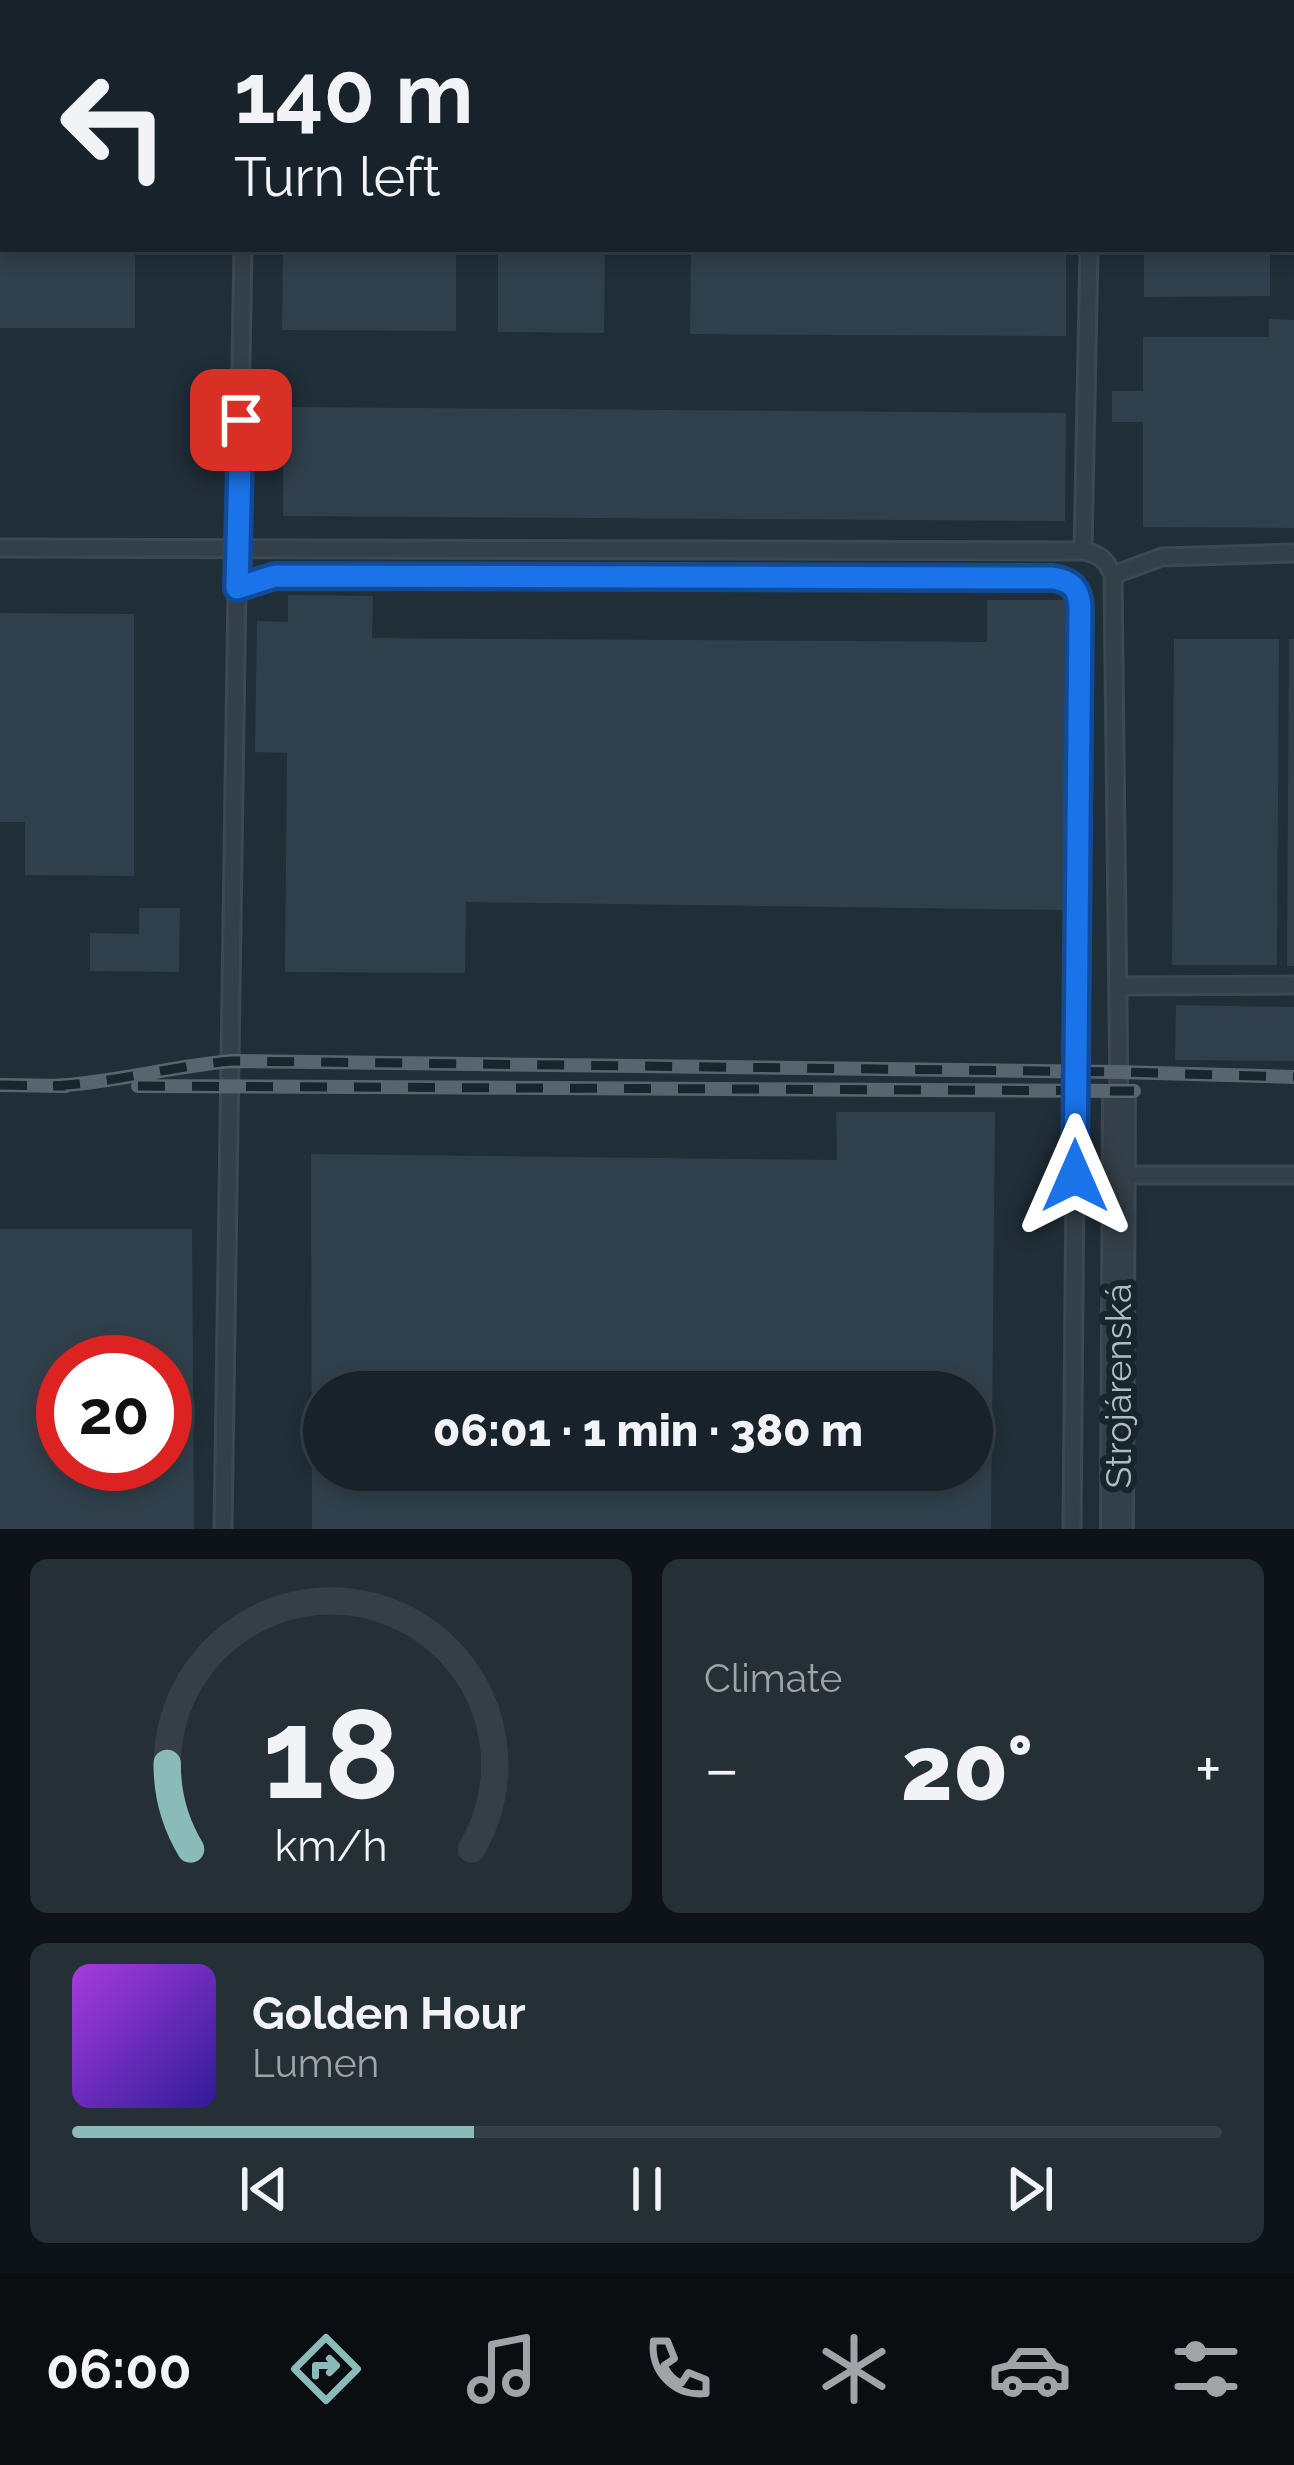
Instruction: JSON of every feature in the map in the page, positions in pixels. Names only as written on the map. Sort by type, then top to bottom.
[{"type":"street","name":"Strojárenská","points":[[1117,1529],[1119,1099]]},
{"type":"lane","points":[[224,1529],[243,252]]},
{"type":"lane","points":[[1083,551],[1089,252]]},
{"type":"lane","points":[[0,548],[1097,554],[1114,575],[1119,1099]]},
{"type":"lane","points":[[1114,575],[1162,557],[1294,553]]},
{"type":"lane","points":[[237,588],[275,576],[1053,578],[1075,587],[1080,607],[1072,1529]]},
{"type":"lane","points":[[1119,986],[1294,985]]},
{"type":"lane","points":[[1119,1175],[1294,1175]]},
{"type":"building","points":[[0,252],[135,252],[135,328],[0,328]]},
{"type":"building","points":[[283,252],[456,252],[456,331],[282,330]]},
{"type":"building","points":[[498,252],[605,252],[604,333],[498,332]]},
{"type":"building","points":[[691,252],[1066,252],[1066,336],[690,334]]},
{"type":"building","points":[[1144,252],[1270,252],[1270,296],[1144,297]]},
{"type":"building","points":[[1269,319],[1294,320],[1294,528],[1143,527],[1143,422],[1112,422],[1112,391],[1143,391],[1143,337],[1269,337]]},
{"type":"building","points":[[283,407],[1066,413],[1065,521],[283,516]]},
{"type":"building","points":[[288,595],[373,596],[372,638],[987,642],[987,600],[1065,600],[1064,910],[466,902],[465,973],[285,972],[287,753],[255,752],[257,621],[288,622]]},
{"type":"building","points":[[0,613],[134,614],[134,876],[25,875],[25,822],[0,822]]},
{"type":"building","points":[[1174,639],[1279,639],[1277,965],[1172,965]]},
{"type":"building","points":[[1289,639],[1294,639],[1294,966],[1287,966]]},
{"type":"building","points":[[139,908],[180,908],[179,972],[90,971],[90,933],[139,934]]},
{"type":"building","points":[[1176,1005],[1294,1007],[1294,1061],[1175,1060]]},
{"type":"building","points":[[836,1112],[995,1112],[993,1371],[312,1371],[311,1154],[837,1160]]},
{"type":"building","points":[[0,1229],[192,1229],[194,1529],[0,1529]]},
{"type":"building","points":[[312,1491],[991,1491],[991,1529],[312,1529]]},
{"type":"railway","points":[[53,1086],[232,1061],[1294,1077]]},
{"type":"railway","points":[[0,1085],[66,1086]]},
{"type":"railway","points":[[138,1086],[1134,1091]]},
{"type":"route","points":[[241,420],[237,588],[275,576],[1053,578],[1075,587],[1080,607],[1075,1176]]}]
